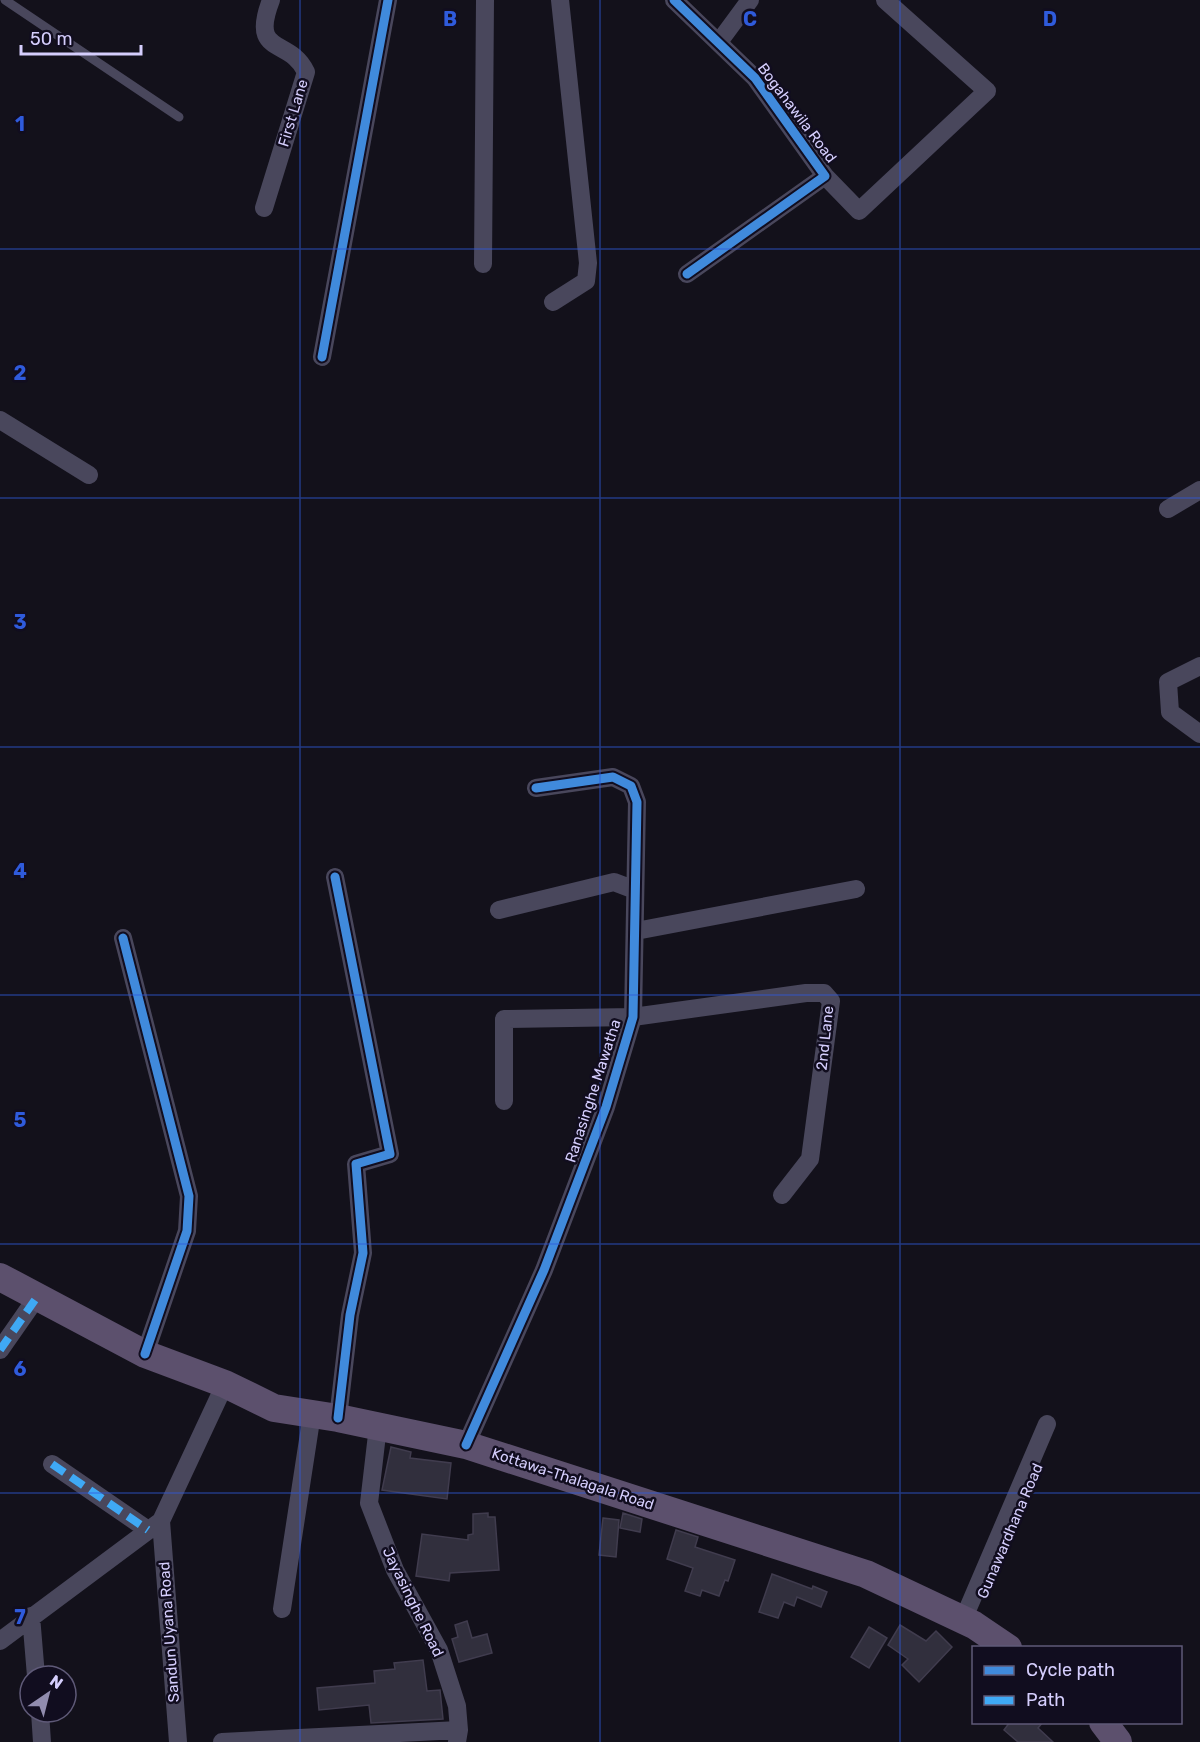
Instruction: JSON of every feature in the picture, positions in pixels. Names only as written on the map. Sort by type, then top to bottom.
[{"type":"main road","name":"Kottawa-Thalagala Road","points":[[0,1277],[145,1354],[225,1384],[274,1408],[466,1444],[866,1574],[967,1622],[1006,1646]]},
{"type":"main road","points":[[1104,1724],[1118,1742]]},
{"type":"street","name":"First Lane","points":[[264,208],[306,72],[302,64],[267,39],[263,27],[271,0]]},
{"type":"street","points":[[322,357],[388,0]]},
{"type":"street","points":[[483,264],[485,0]]},
{"type":"street","points":[[553,302],[586,281],[588,263],[560,0]]},
{"type":"street","name":"Bogahawila Road","points":[[674,0],[755,78],[825,176],[687,274]]},
{"type":"street","points":[[719,42],[750,0]]},
{"type":"street","points":[[825,176],[859,211],[987,91],[885,0]]},
{"type":"street","points":[[0,420],[89,475]]},
{"type":"street","points":[[1168,509],[1200,490]]},
{"type":"street","points":[[1200,666],[1168,682],[1170,712],[1200,734]]},
{"type":"street","name":"Ranasinghe Mawatha","points":[[466,1444],[544,1270],[606,1107],[633,1017],[637,802],[631,786],[613,777],[536,789]]},
{"type":"street","points":[[282,1609],[363,1253],[356,1164],[390,1154],[335,877]]},
{"type":"street","points":[[499,910],[614,882],[635,890]]},
{"type":"street","points":[[636,931],[856,889]]},
{"type":"street","points":[[123,938],[189,1196],[187,1231],[145,1354]]},
{"type":"street","name":"2nd Lane","points":[[504,1101],[504,1019],[633,1017],[806,993],[824,993],[831,1001],[810,1158],[782,1195]]},
{"type":"street","points":[[0,1350],[37,1297]]},
{"type":"street","points":[[0,1641],[154,1525],[225,1384]]},
{"type":"street","name":"Jayasinghe Road","points":[[378,1426],[369,1503],[395,1570],[439,1650],[457,1706],[458,1736]]},
{"type":"street","points":[[967,1622],[1049,1431]]},
{"type":"street","points":[[52,1464],[154,1525]]},
{"type":"street","name":"Sandun Uyana Road","points":[[154,1525],[178,1742]]},
{"type":"street","points":[[31,1616],[35,1664]]},
{"type":"street","points":[[41,1724],[42,1742]]},
{"type":"street","points":[[222,1742],[458,1736]]},
{"type":"lane","points":[[5,0],[179,117]]},
{"type":"building","points":[[391,1447],[411,1452],[410,1458],[451,1463],[447,1499],[382,1490]]},
{"type":"building","points":[[488,1513],[488,1517],[495,1517],[499,1570],[450,1573],[449,1581],[416,1576],[422,1534],[468,1540],[468,1535],[473,1534],[473,1514]]},
{"type":"building","points":[[623,1513],[642,1519],[640,1532],[620,1528]]},
{"type":"building","points":[[603,1518],[619,1520],[616,1557],[599,1555]]},
{"type":"building","points":[[676,1530],[698,1537],[695,1547],[735,1560],[728,1581],[725,1580],[719,1596],[702,1590],[700,1596],[685,1591],[693,1568],[667,1559]]},
{"type":"building","points":[[772,1574],[812,1589],[813,1586],[827,1592],[821,1607],[797,1597],[794,1606],[784,1602],[778,1618],[759,1612]]},
{"type":"building","points":[[467,1621],[472,1638],[487,1634],[492,1653],[459,1662],[452,1639],[458,1637],[455,1625]]},
{"type":"building","points":[[900,1625],[926,1641],[936,1631],[952,1647],[919,1682],[902,1665],[908,1659],[888,1645]]},
{"type":"building","points":[[869,1627],[887,1638],[869,1668],[851,1657]]},
{"type":"building","points":[[423,1660],[427,1691],[440,1690],[443,1719],[371,1723],[369,1705],[319,1710],[317,1688],[375,1683],[374,1671],[395,1669],[394,1663]]},
{"type":"building","points":[[1008,1724],[1041,1724],[1038,1728],[1053,1742],[1018,1742],[1004,1730]]},
{"type":"marked path","points":[[0,1350],[37,1297]]},
{"type":"marked path","points":[[52,1464],[148,1530]]},
{"type":"cycle path","points":[[322,357],[388,0]]},
{"type":"cycle path","points":[[674,0],[755,78],[825,176],[687,274]]},
{"type":"cycle path","points":[[466,1445],[544,1270],[606,1107],[633,1017],[637,802],[631,786],[613,777],[536,788]]},
{"type":"cycle path","points":[[335,877],[390,1154],[356,1164],[363,1253],[350,1315],[338,1418]]},
{"type":"cycle path","points":[[123,938],[189,1196],[187,1231],[145,1354]]}]
